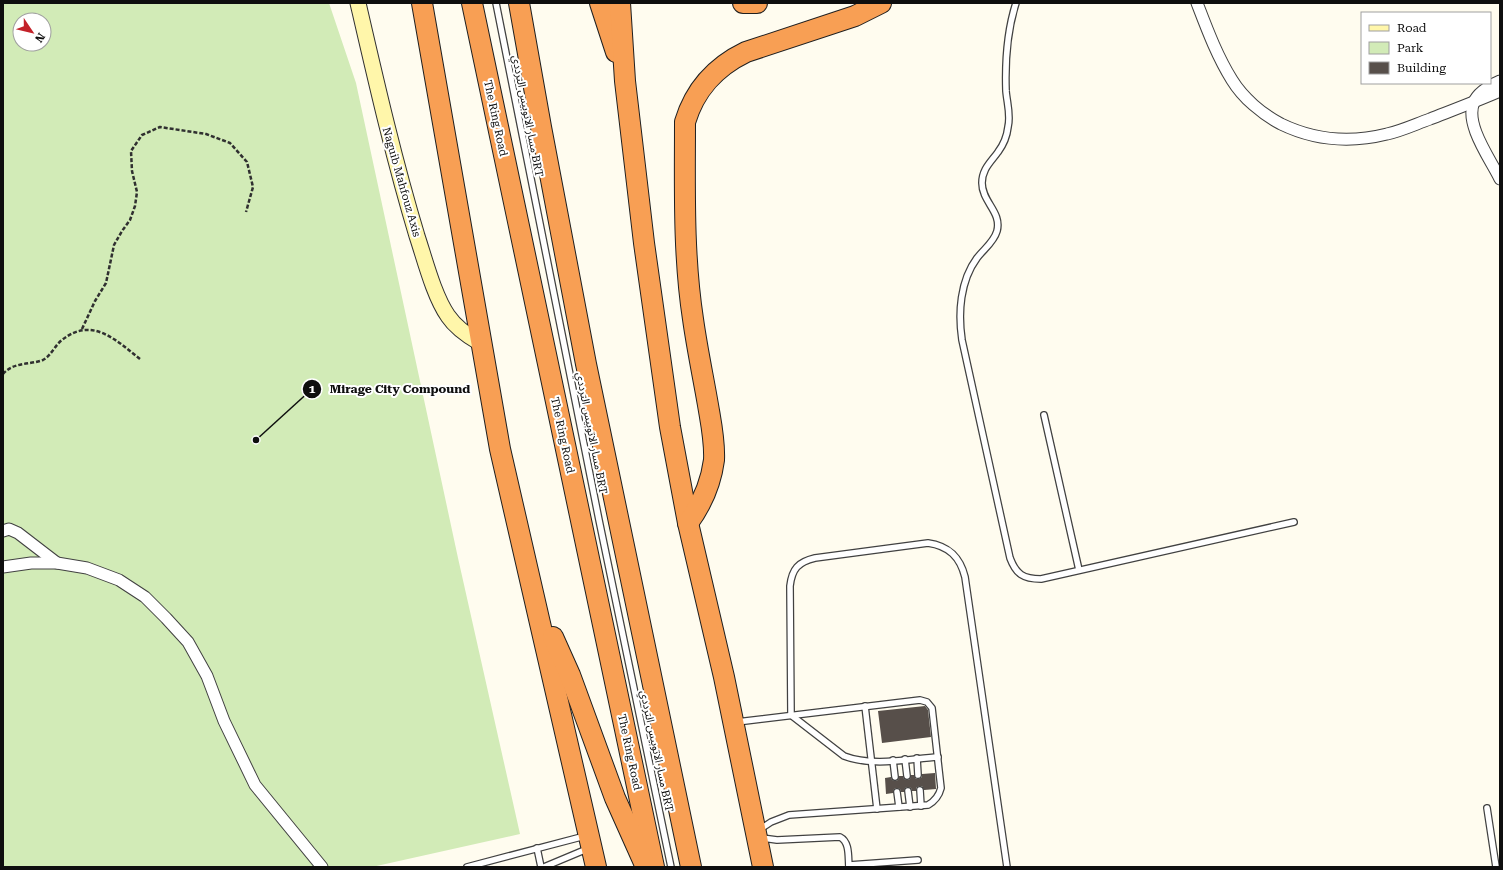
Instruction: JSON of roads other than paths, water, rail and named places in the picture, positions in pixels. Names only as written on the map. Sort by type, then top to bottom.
[{"type":"highway","points":[[422,3],[480,343],[500,449],[596,867]]},
{"type":"highway","name":"The Ring Road","points":[[472,3],[654,867]]},
{"type":"highway","points":[[519,3],[540,127],[586,364],[691,867]]},
{"type":"highway","points":[[600,3],[625,81]]},
{"type":"highway","points":[[620,3],[625,81],[644,242],[670,427],[688,524],[724,677],[763,867]]},
{"type":"highway","points":[[744,3],[757,3]]},
{"type":"highway","points":[[688,524],[696,512],[708,485],[712,472],[714,451],[712,430],[693,318],[688,269],[685,205],[684,122],[694,98],[710,77],[726,63],[753,50],[855,16],[881,3]]},
{"type":"highway","points":[[534,595],[570,675],[615,798],[646,867]]},
{"type":"main road","name":"Naguib Mahfouz Axis","points":[[358,3],[396,163],[436,291],[441,304],[457,327],[480,343]]},
{"type":"street","points":[[1197,3],[1207,30],[1232,80],[1240,91],[1269,116],[1289,128],[1304,134],[1335,139],[1367,138],[1388,134],[1500,91]]},
{"type":"street","points":[[1500,81],[1483,92],[1474,102],[1473,121],[1476,134],[1500,179]]},
{"type":"street","points":[[3,531],[9,529],[18,533],[57,563]]},
{"type":"street","points":[[3,567],[31,562],[57,563],[86,568],[119,580],[145,597],[188,642],[207,676],[224,721],[256,785],[322,867]]},
{"type":"lane","name":"مسار الاتوبيس الترددي BRT","points":[[496,3],[671,867]]},
{"type":"lane","points":[[1016,3],[1008,33],[1006,55],[1006,86],[1009,125],[1004,144],[987,164],[982,176],[983,192],[997,216],[997,230],[990,244],[976,260],[968,275],[960,308],[959,323],[1013,567],[1020,575],[1030,579],[1041,579],[1294,522]]},
{"type":"lane","points":[[1044,415],[1079,570]]},
{"type":"lane","points":[[791,715],[790,586],[791,576],[796,567],[805,560],[815,558],[928,543],[938,544],[946,548],[959,560],[965,577],[1007,867]]},
{"type":"lane","points":[[733,722],[920,700],[927,702],[932,708],[941,788],[938,797],[931,803],[928,805],[910,807],[789,815],[771,822],[756,835]]},
{"type":"lane","points":[[865,706],[877,809]]},
{"type":"lane","points":[[791,715],[844,756],[861,761],[872,762],[938,756]]},
{"type":"lane","points":[[916,758],[918,775]]},
{"type":"lane","points":[[905,759],[907,776]]},
{"type":"lane","points":[[893,760],[895,776]]},
{"type":"lane","points":[[920,790],[921,806]]},
{"type":"lane","points":[[897,792],[899,807]]},
{"type":"lane","points":[[908,792],[910,807]]},
{"type":"lane","points":[[1488,808],[1496,867]]},
{"type":"lane","points":[[756,835],[777,840],[840,837],[846,842],[847,845],[849,866],[918,860]]},
{"type":"lane","points":[[467,867],[537,848],[590,841]]},
{"type":"lane","points":[[537,848],[542,867],[590,841]]},
{"type":"place","name":"Mirage City Compound","points":[[256,440]]}]
